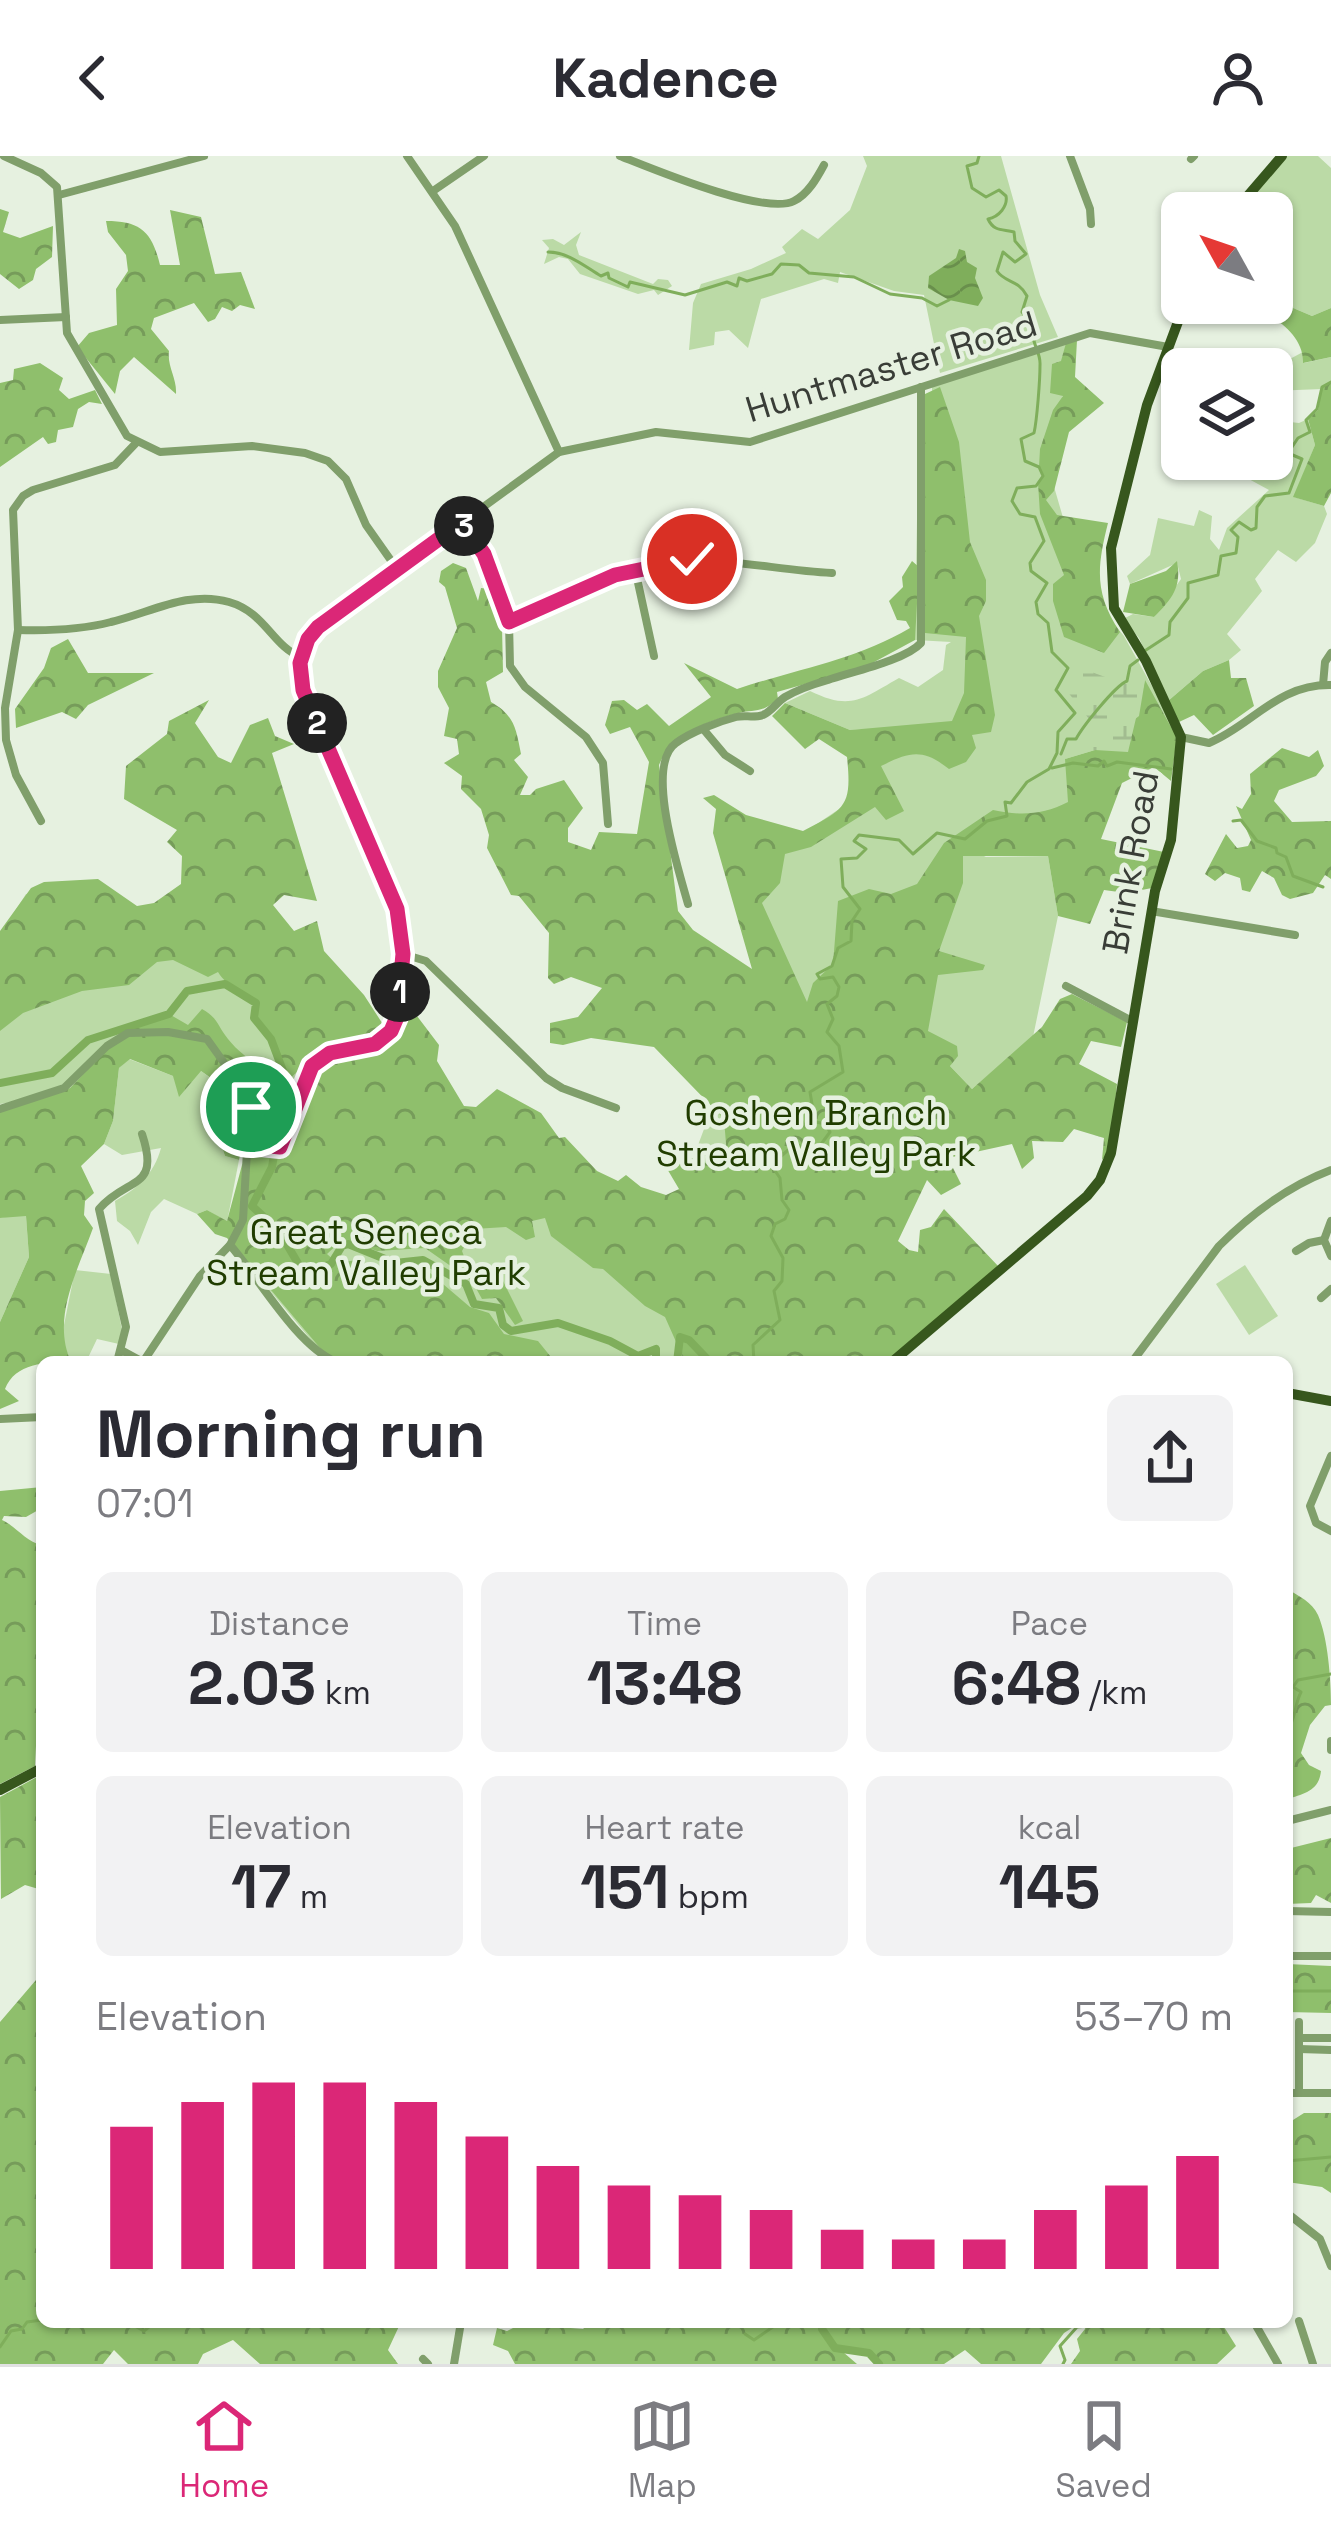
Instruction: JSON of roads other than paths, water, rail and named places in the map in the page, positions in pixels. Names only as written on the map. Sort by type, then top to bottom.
[{"type":"main road","points":[[1252,192],[1282,156]]},
{"type":"main road","name":"Brink Road","points":[[899,1356],[1022,1254],[1100,1180],[1111,1153],[1151,911],[1171,841],[1181,737],[1147,661],[1114,608],[1111,548],[1147,405],[1177,324]]},
{"type":"main road","points":[[1293,1394],[1331,1401]]},
{"type":"main road","points":[[0,1790],[36,1769]]},
{"type":"street","points":[[4,156],[50,179],[58,195],[66,317],[74,350],[108,401],[119,427],[136,443],[160,452],[252,446],[318,456],[346,479],[366,525],[397,569]]},
{"type":"street","points":[[58,195],[204,156]]},
{"type":"street","points":[[407,156],[455,226],[559,452]]},
{"type":"street","points":[[433,191],[484,156]]},
{"type":"street","points":[[620,156],[770,205],[796,200],[824,165]]},
{"type":"street","points":[[1070,156],[1090,208],[1090,224]]},
{"type":"street","points":[[0,320],[66,317]]},
{"type":"street","name":"Huntmaster Road","points":[[302,657],[318,627],[559,452],[656,432],[750,442],[1090,333],[1168,347]]},
{"type":"street","points":[[688,904],[671,843],[662,766],[676,743],[738,716],[762,715],[784,698],[826,680],[865,671],[919,648],[921,387]]},
{"type":"street","points":[[41,821],[16,775],[6,740],[5,708],[18,631],[16,504],[33,490],[115,465],[136,443]]},
{"type":"street","points":[[462,522],[484,554],[509,622],[508,658],[517,676],[586,737],[603,763],[608,824]]},
{"type":"street","points":[[509,622],[635,568],[710,559],[832,573]]},
{"type":"street","points":[[635,568],[654,656]]},
{"type":"street","points":[[18,631],[85,628],[184,600],[214,598],[254,614],[288,651],[302,657],[303,690],[399,915],[403,954],[397,1017],[391,1031],[375,1044],[330,1053],[312,1066],[284,1143],[249,1144]]},
{"type":"street","points":[[1181,737],[1209,743],[1265,706],[1327,685],[1325,662],[1331,653]]},
{"type":"street","points":[[704,730],[725,755],[750,771]]},
{"type":"street","points":[[1151,911],[1295,935]]},
{"type":"street","points":[[403,954],[426,962],[546,1078],[616,1108]]},
{"type":"street","points":[[1066,986],[1132,1021]]},
{"type":"street","points":[[0,1109],[64,1088],[107,1046],[128,1033],[203,1037],[245,1087],[250,1099],[243,1220],[230,1245],[193,1285],[147,1356]]},
{"type":"street","points":[[119,1356],[126,1327],[123,1302],[99,1209],[149,1168],[142,1134]]},
{"type":"street","points":[[1136,1356],[1235,1230],[1298,1184],[1331,1170]]},
{"type":"street","points":[[1331,1221],[1324,1240],[1331,1256]]},
{"type":"street","points":[[1297,1251],[1324,1240]]},
{"type":"street","points":[[230,1245],[324,1356]]},
{"type":"street","points":[[1321,1298],[1331,1289]]},
{"type":"street","points":[[121,1350],[132,1356]]},
{"type":"street","points":[[0,1419],[36,1417]]},
{"type":"street","points":[[1331,1456],[1310,1506],[1316,1522],[1331,1531]]},
{"type":"street","points":[[1331,1741],[1331,1750]]},
{"type":"street","points":[[1293,1820],[1331,1810]]},
{"type":"street","points":[[1293,1911],[1331,1912]]},
{"type":"street","points":[[1293,1956],[1331,1956]]},
{"type":"street","points":[[1298,2092],[1299,2022]]},
{"type":"street","points":[[1299,2038],[1331,2038]]},
{"type":"street","points":[[1299,2049],[1331,2050]]},
{"type":"street","points":[[1293,2092],[1331,2093]]},
{"type":"street","points":[[1293,2218],[1320,2239],[1331,2266]]},
{"type":"street","points":[[1299,2321],[1313,2364]]},
{"type":"street","points":[[454,2364],[460,2328]]},
{"type":"street","points":[[1257,2328],[1278,2364]]},
{"type":"water","points":[[959,249],[977,268],[975,278],[983,298],[978,306],[949,300],[928,288],[929,276],[956,258]]},
{"type":"waterway","points":[[754,1356],[753,1345],[780,1320],[774,1291],[782,1281],[783,1258],[771,1236],[789,1210],[771,1165],[795,1144],[812,1151],[819,1147],[830,1132],[825,1124],[805,1127],[798,1114],[813,1110],[810,1092],[843,1072],[839,1046],[827,1032],[833,1019],[827,1004],[839,987],[833,977],[820,979],[817,974],[832,966],[838,948],[851,941],[852,921],[860,909],[843,887],[841,859],[857,858],[866,849],[854,841],[859,835],[899,840],[913,854],[937,833],[965,839],[987,821],[1007,816],[1005,802],[1011,803],[1027,782],[1049,769],[1057,753],[1058,732],[1075,713],[1056,690],[1068,668],[1052,652],[1048,623],[1038,614],[1036,602],[1047,583],[1031,571],[1030,563],[1044,541],[1035,517],[1020,514],[1012,501],[1017,488],[1036,486],[1043,476],[1039,467],[1025,461],[1021,439],[1034,433],[1040,372],[1034,328],[1022,312],[1027,296],[997,271],[1003,252],[1015,262],[1026,254],[1014,232],[996,228],[988,219],[1002,210],[1006,196],[999,190],[986,197],[972,188],[967,166],[977,163],[979,156]]},
{"type":"waterway","points":[[548,252],[569,257],[601,276],[608,273],[628,287],[630,282],[685,295],[727,282],[737,286],[739,278],[747,281],[772,274],[781,264],[799,265],[809,273],[854,277],[890,294],[922,298],[937,306],[949,300]]},
{"type":"waterway","points":[[1143,652],[1169,635],[1170,622],[1188,598],[1188,583],[1218,575],[1221,556],[1236,553],[1238,537],[1231,530],[1239,522],[1256,528],[1257,507],[1265,496],[1289,493],[1302,459],[1288,453],[1298,438],[1310,432],[1306,420],[1317,409],[1322,387],[1331,382]]},
{"type":"waterway","points":[[1061,754],[1067,739],[1076,739],[1127,681],[1130,666],[1138,660]]},
{"type":"waterway","points":[[1052,768],[1073,763],[1098,766],[1104,761],[1107,766],[1117,762],[1171,769]]},
{"type":"waterway","points":[[1233,821],[1241,820],[1257,841],[1286,857],[1293,876],[1323,887]]},
{"type":"waterway","points":[[0,1083],[52,1073],[88,1040],[169,1014],[187,991],[225,984],[256,1003],[254,1018],[271,1039],[292,1095],[280,1121],[272,1167],[252,1206],[279,1231],[299,1265],[311,1271],[331,1264],[348,1244],[395,1263],[423,1260],[466,1284],[474,1304],[499,1308],[503,1325],[511,1331],[558,1323],[638,1356]]},
{"type":"waterway","points":[[678,1356],[680,1337],[704,1356]]},
{"type":"waterway","points":[[638,1356],[656,1349],[656,1356]]},
{"type":"waterway","points":[[1293,1687],[1298,1680],[1331,1674]]},
{"type":"waterway","points":[[1293,1687],[1301,1692],[1293,1719]]},
{"type":"waterway","points":[[1293,1991],[1331,1991]]},
{"type":"waterway","points":[[1293,2160],[1331,2157]]},
{"type":"waterway","points":[[0,2347],[11,2331],[36,2321]]},
{"type":"waterway","points":[[138,2328],[148,2328]]},
{"type":"waterway","points":[[745,2334],[754,2340],[771,2328]]},
{"type":"waterway","points":[[822,2328],[835,2348],[869,2353],[879,2364]]},
{"type":"waterway","points":[[1063,2364],[1060,2346],[1076,2328]]},
{"type":"park label","name":"Goshen Branch Stream Valley Park","points":[[816,1132]]},
{"type":"park label","name":"Great Seneca Stream Valley Park","points":[[366,1252]]}]
